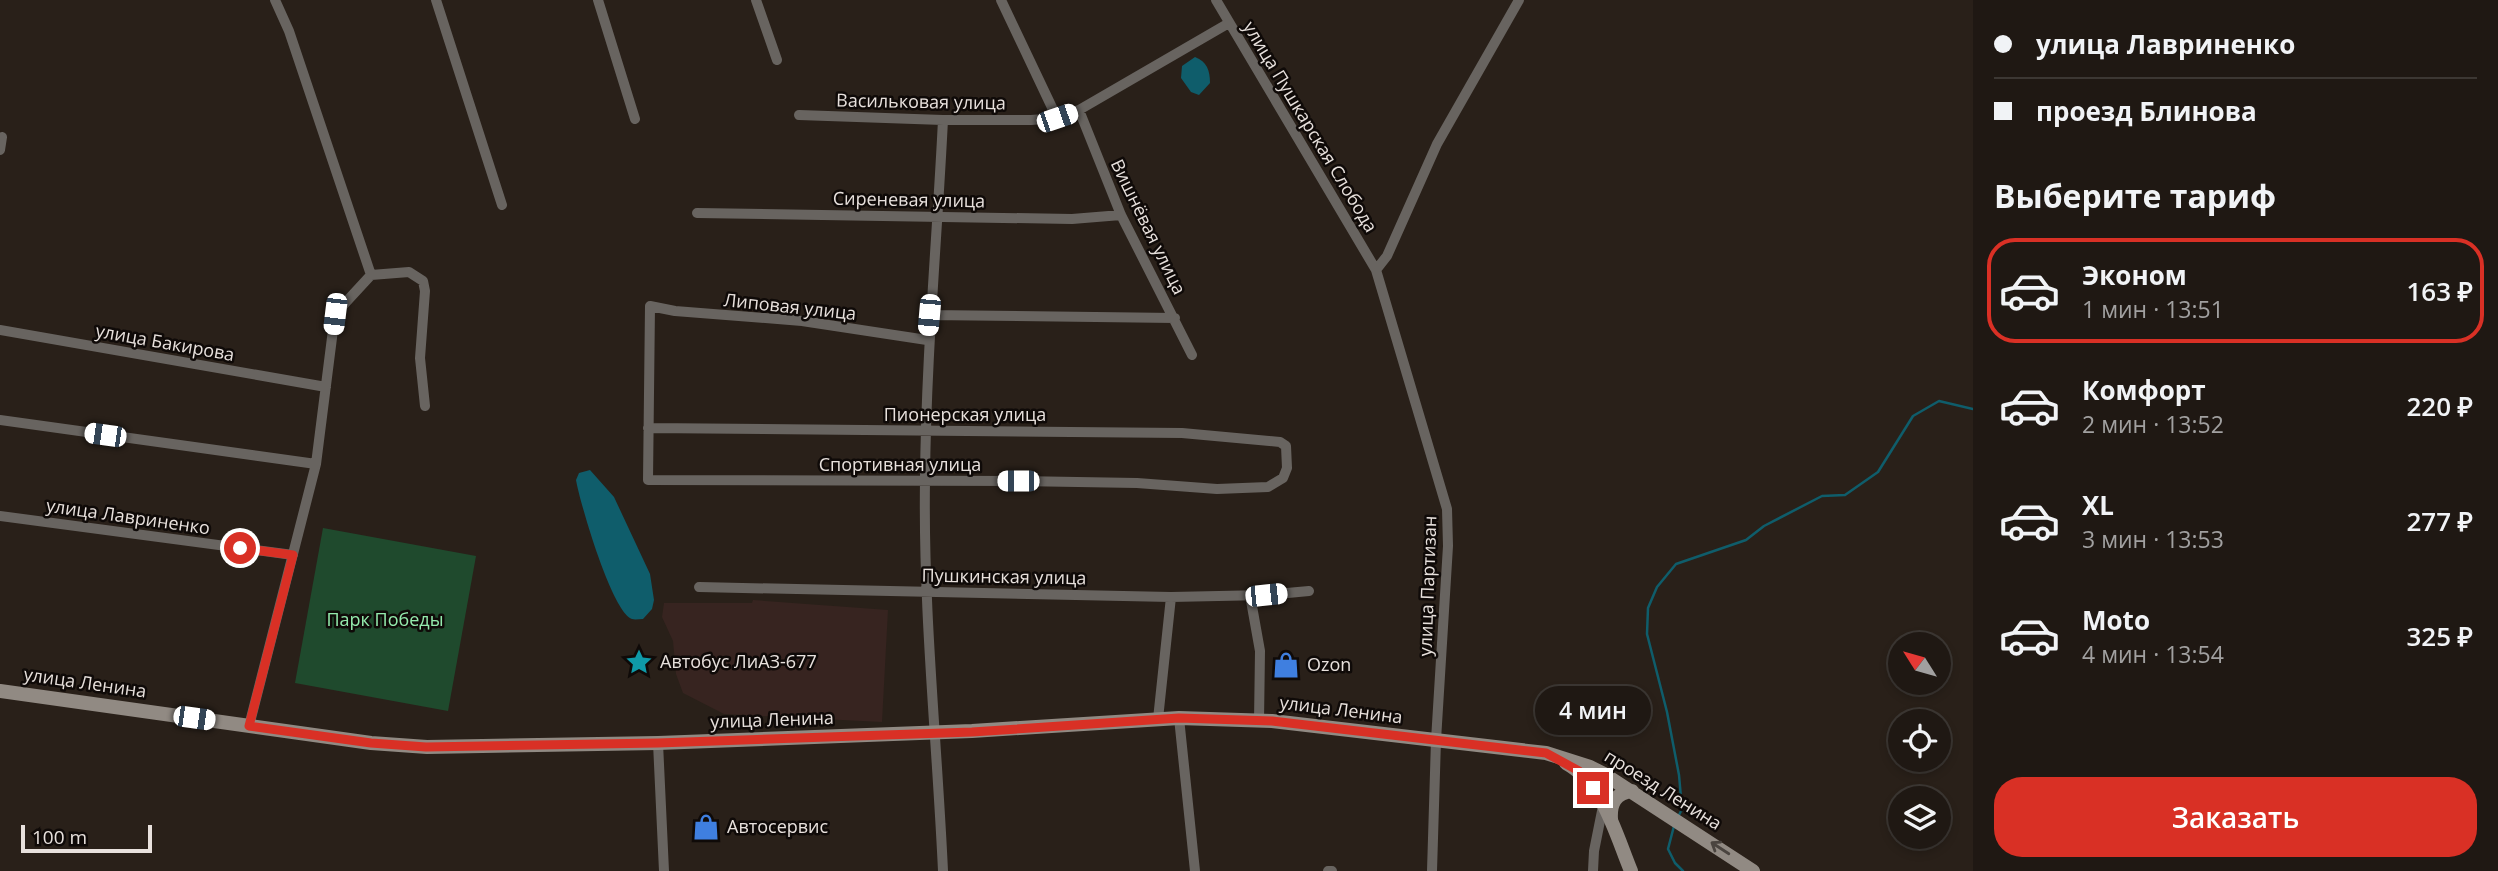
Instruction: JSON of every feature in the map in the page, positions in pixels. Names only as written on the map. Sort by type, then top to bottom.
[{"type":"main road","name":"улица Ленина","points":[[0,691],[371,743],[426,747],[658,743],[937,733],[1179,718],[1259,721],[1546,753]]},
{"type":"main road","name":"проезд Ленина","points":[[1546,753],[1590,767],[1632,791],[1753,871]]},
{"type":"main road","points":[[1546,753],[1579,771],[1587,779],[1603,806],[1631,871]]},
{"type":"main road","points":[[1611,826],[1612,805],[1619,794],[1632,791]]},
{"type":"street","points":[[275,0],[289,31],[371,275]]},
{"type":"street","points":[[436,0],[502,205]]},
{"type":"street","points":[[598,0],[635,119]]},
{"type":"street","points":[[756,0],[777,60]]},
{"type":"street","points":[[1001,0],[1057,118]]},
{"type":"street","name":"улица Пушкарская Слобода","points":[[1216,0],[1376,270]]},
{"type":"street","points":[[1376,270],[1387,256],[1437,144],[1519,0]]},
{"type":"street","name":"Васильковая улица","points":[[799,116],[943,120],[1057,118],[1079,110],[1229,23]]},
{"type":"street","name":"Вишнёвая улица","points":[[1079,110],[1121,215],[1192,355]]},
{"type":"street","points":[[943,120],[927,340],[925,481],[926,591],[937,733],[943,871]]},
{"type":"street","points":[[0,150],[2,137]]},
{"type":"street","name":"Сиреневая улица","points":[[697,213],[1072,219],[1121,215]]},
{"type":"street","name":"улица Партизан","points":[[1376,270],[1447,509],[1448,546],[1436,740],[1432,871]]},
{"type":"street","points":[[249,726],[316,464],[335,314],[371,275],[409,272],[423,281],[420,358],[425,406]]},
{"type":"street","name":"Липовая улица","points":[[650,306],[675,311],[802,321],[927,340]]},
{"type":"street","name":"Спортивная улица","points":[[650,306],[648,480],[1124,483],[1217,489],[1268,487],[1283,478],[1287,468],[1286,446],[1280,442]]},
{"type":"street","points":[[929,315],[1175,318]]},
{"type":"street","name":"улица Бакирова","points":[[0,330],[326,387]]},
{"type":"street","points":[[0,420],[316,464]]},
{"type":"street","name":"Пионерская улица","points":[[649,428],[1182,433],[1280,442]]},
{"type":"street","name":"улица Лавриненко","points":[[0,516],[293,555]]},
{"type":"street","name":"Пушкинская улица","points":[[698,587],[1171,597],[1309,591]]},
{"type":"street","points":[[1250,595],[1260,651],[1259,721]]},
{"type":"street","points":[[1158,719],[1171,597]]},
{"type":"street","points":[[1179,718],[1195,871]]},
{"type":"street","points":[[658,743],[664,871]]},
{"type":"street","points":[[1593,871],[1603,806]]},
{"type":"shaded area","points":[[753,600],[888,610],[882,722],[724,714],[683,693],[676,674],[673,641],[662,617],[664,603],[752,603]]},
{"type":"green space","name":"Парк Победы","points":[[323,528],[476,556],[448,711],[295,683]]},
{"type":"water","points":[[1195,57],[1205,64],[1210,78],[1210,83],[1199,95],[1191,92],[1181,78],[1182,66]]},
{"type":"water","points":[[590,470],[614,497],[650,574],[654,600],[652,609],[643,619],[632,619],[624,612],[615,598],[598,556],[576,480],[579,473]]},
{"type":"waterway","points":[[1678,817],[1682,809],[1679,775],[1667,712],[1647,634],[1648,608],[1657,587],[1676,564],[1746,540],[1764,526],[1822,496],[1845,495],[1878,472],[1913,416],[1939,401],[1973,409]]},
{"type":"waterway","points":[[1674,826],[1668,849],[1675,863],[1683,871]]},
{"type":"place","name":"Автобус ЛиАЗ-677","points":[[639,662]]},
{"type":"place","name":"Ozon","points":[[1286,665]]},
{"type":"place","name":"Автосервис","points":[[706,827]]},
{"type":"route","points":[[240,548],[293,555],[249,726],[371,743],[426,747],[658,743],[972,732],[1179,718],[1272,721],[1546,753],[1579,771],[1593,788]]}]
